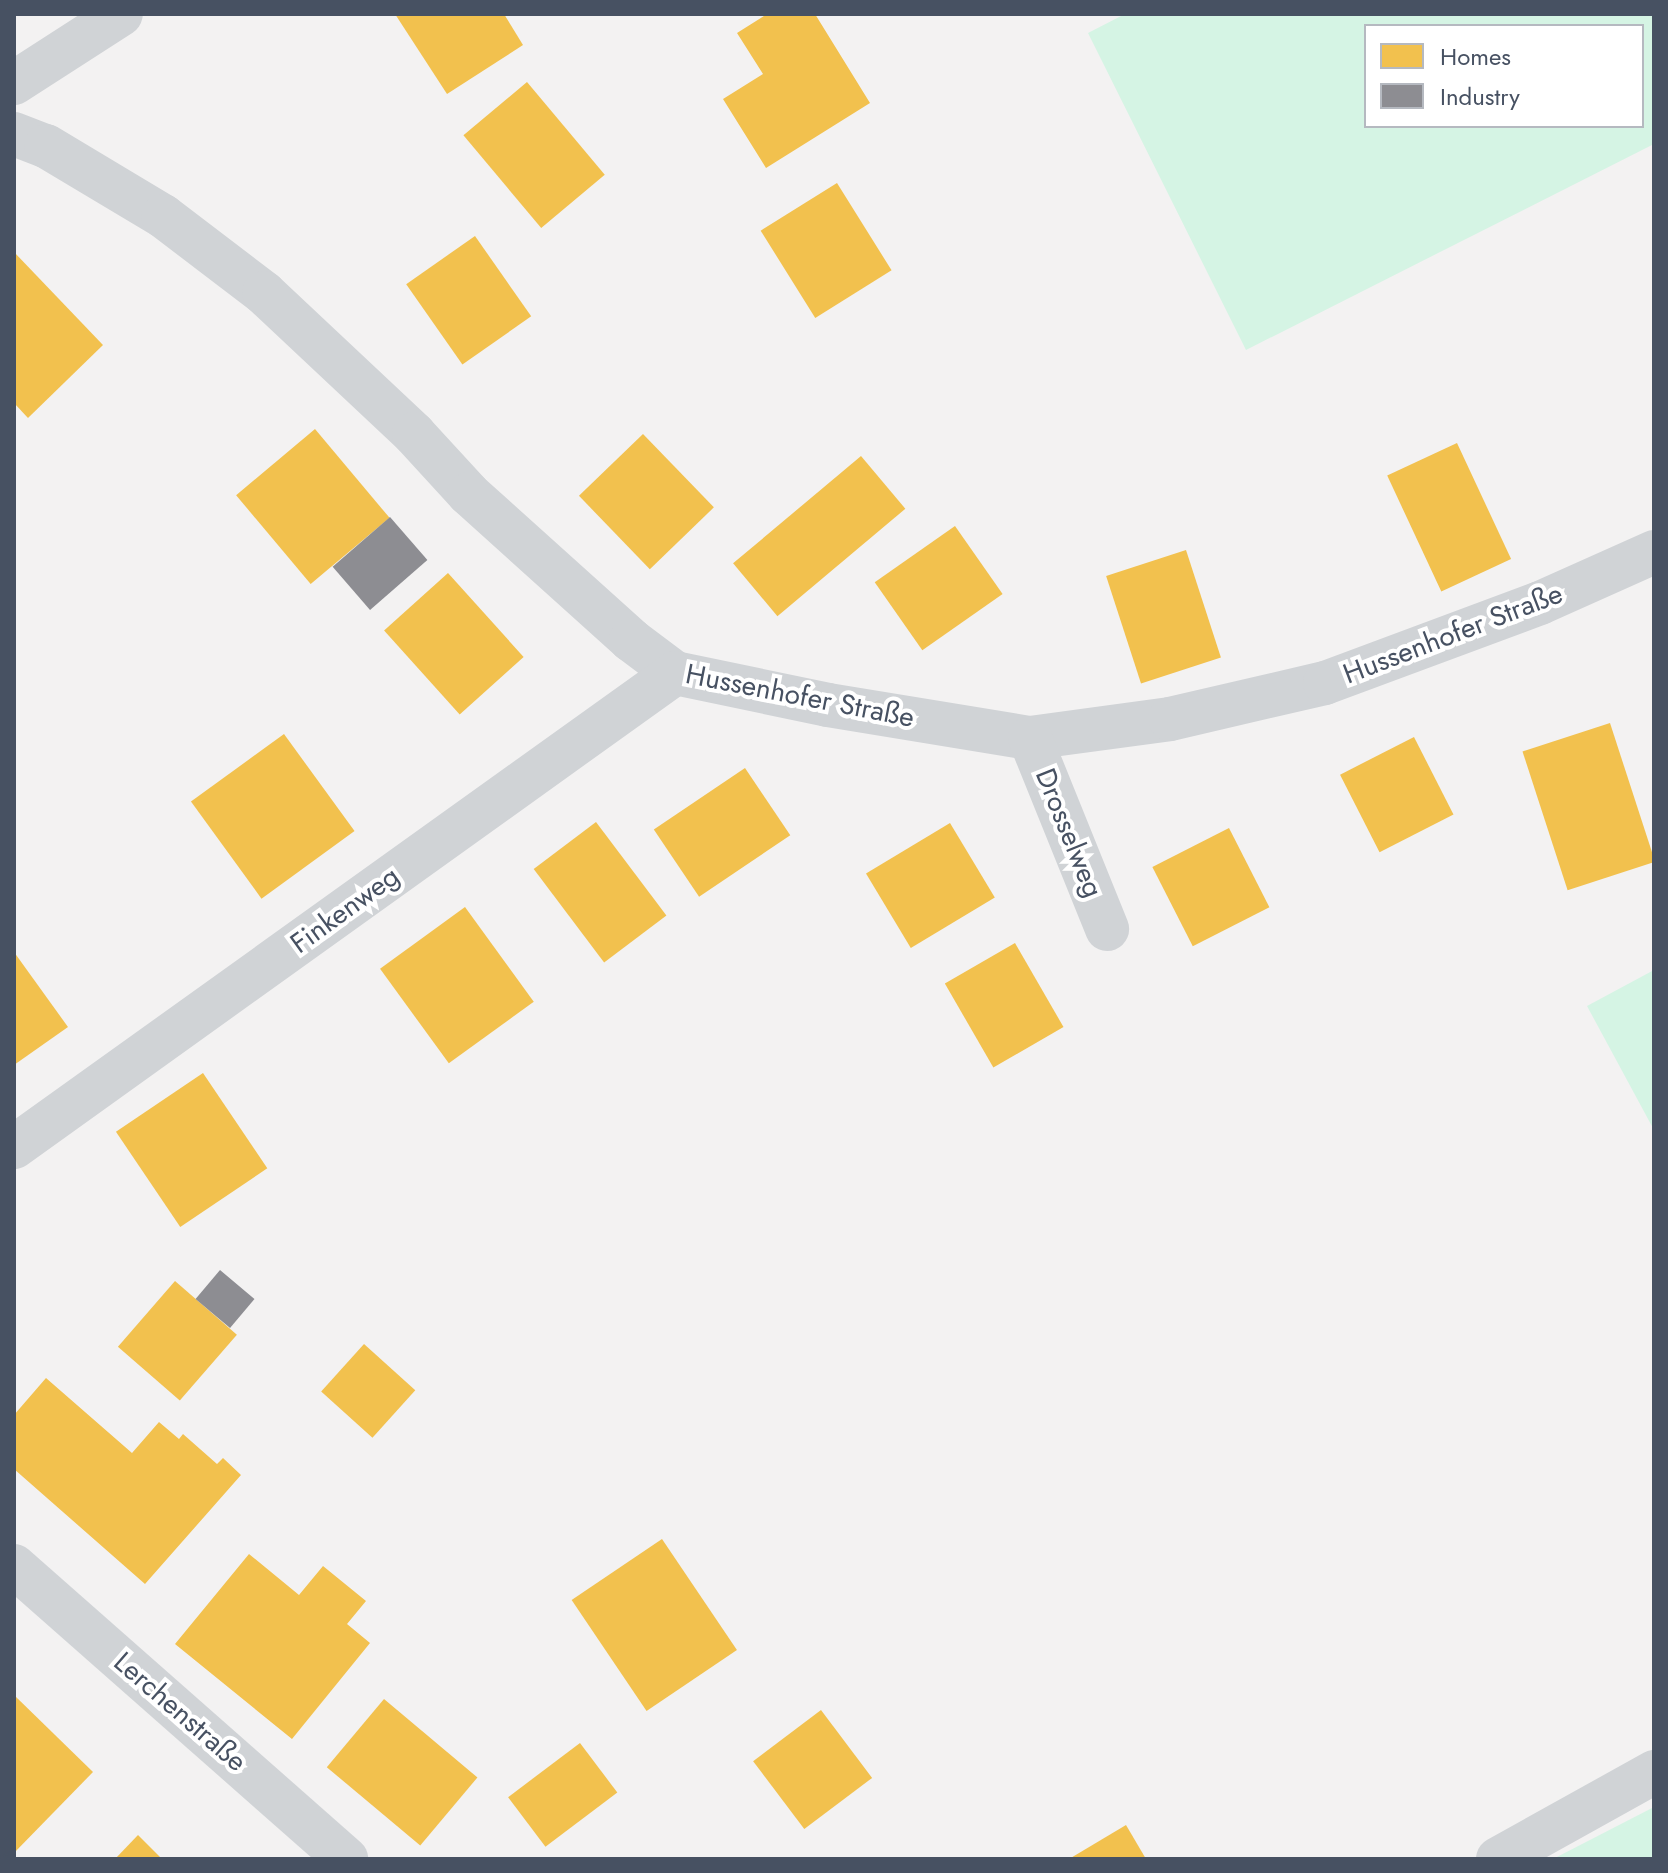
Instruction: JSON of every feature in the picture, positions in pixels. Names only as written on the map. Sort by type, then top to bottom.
[{"type":"street","points":[[14,83],[121,14]]},
{"type":"street","name":"Hussenhofer Straße","points":[[14,134],[46,146],[163,216],[264,293],[414,434],[469,494],[631,640],[675,673],[828,705],[1030,738],[1170,719],[1325,683],[1540,603],[1654,552]]},
{"type":"street","name":"Finkenweg","points":[[14,1147],[675,673]]},
{"type":"street","name":"Drosselweg","points":[[1030,738],[1107,929]]},
{"type":"street","name":"Lerchenstraße","points":[[14,1566],[346,1859]]},
{"type":"street","points":[[1498,1859],[1654,1772]]},
{"type":"green space","points":[[1125,14],[1654,14],[1654,144],[1246,350],[1088,33]]},
{"type":"green space","points":[[1654,970],[1654,1130],[1587,1006]]},
{"type":"green space","points":[[1654,1807],[1654,1859],[1553,1859]]},
{"type":"building: Homes","points":[[395,14],[504,14],[523,45],[447,94]]},
{"type":"building: Homes","points":[[767,14],[815,14],[870,103],[766,168],[723,99],[763,74],[737,33]]},
{"type":"building: Homes","points":[[527,82],[605,175],[541,228],[463,135]]},
{"type":"building: Homes","points":[[837,183],[892,270],[815,318],[761,231]]},
{"type":"building: Homes","points":[[475,236],[531,316],[462,364],[406,284]]},
{"type":"building: Homes","points":[[14,252],[103,345],[28,418],[14,403]]},
{"type":"building: Homes","points":[[315,429],[390,518],[311,584],[236,495]]},
{"type":"building: Homes","points":[[643,434],[714,507],[650,569],[579,496]]},
{"type":"building: Homes","points":[[1457,443],[1511,559],[1441,592],[1387,476]]},
{"type":"building: Homes","points":[[861,456],[905,509],[777,616],[733,563]]},
{"type":"building: Homes","points":[[955,526],[1003,594],[922,650],[875,582]]},
{"type":"building: Homes","points":[[1186,550],[1221,657],[1141,683],[1106,576]]},
{"type":"building: Homes","points":[[448,573],[524,657],[460,715],[384,631]]},
{"type":"building: Homes","points":[[1610,723],[1654,862],[1568,890],[1523,751]]},
{"type":"building: Homes","points":[[284,734],[355,831],[261,899],[191,802]]},
{"type":"building: Homes","points":[[1414,737],[1453,815],[1380,852],[1340,775]]},
{"type":"building: Homes","points":[[745,768],[790,835],[699,897],[654,830]]},
{"type":"building: Homes","points":[[596,822],[666,915],[604,962],[534,869]]},
{"type":"building: Homes","points":[[950,823],[995,898],[911,948],[866,873]]},
{"type":"building: Homes","points":[[1229,828],[1269,907],[1193,946],[1152,867]]},
{"type":"building: Homes","points":[[465,907],[534,1002],[449,1063],[380,969]]},
{"type":"building: Homes","points":[[1015,943],[1064,1027],[993,1068],[945,984]]},
{"type":"building: Homes","points":[[14,952],[68,1027],[14,1065]]},
{"type":"building: Homes","points":[[203,1073],[267,1168],[180,1227],[116,1132]]},
{"type":"building: Homes","points":[[175,1281],[237,1335],[180,1400],[118,1347]]},
{"type":"building: Homes","points":[[364,1344],[415,1390],[372,1438],[321,1392]]},
{"type":"building: Homes","points":[[46,1378],[132,1453],[159,1422],[179,1439],[183,1434],[217,1464],[223,1458],[241,1475],[145,1584],[14,1469],[14,1415]]},
{"type":"building: Homes","points":[[662,1539],[737,1650],[647,1711],[572,1600]]},
{"type":"building: Homes","points":[[249,1554],[299,1595],[323,1566],[366,1601],[347,1624],[370,1643],[292,1739],[175,1644]]},
{"type":"building: Homes","points":[[14,1695],[93,1772],[14,1853]]},
{"type":"building: Homes","points":[[384,1699],[477,1777],[420,1846],[327,1767]]},
{"type":"building: Homes","points":[[821,1710],[872,1778],[804,1829],[753,1761]]},
{"type":"building: Homes","points":[[580,1743],[617,1793],[545,1847],[508,1797]]},
{"type":"building: Homes","points":[[1126,1825],[1146,1859],[1069,1859]]},
{"type":"building: Homes","points":[[138,1835],[162,1859],[115,1859]]},
{"type":"building: Industry","points":[[390,517],[427,560],[370,610],[333,567]]},
{"type":"building: Industry","points":[[220,1270],[254,1299],[230,1328],[196,1299]]}]
